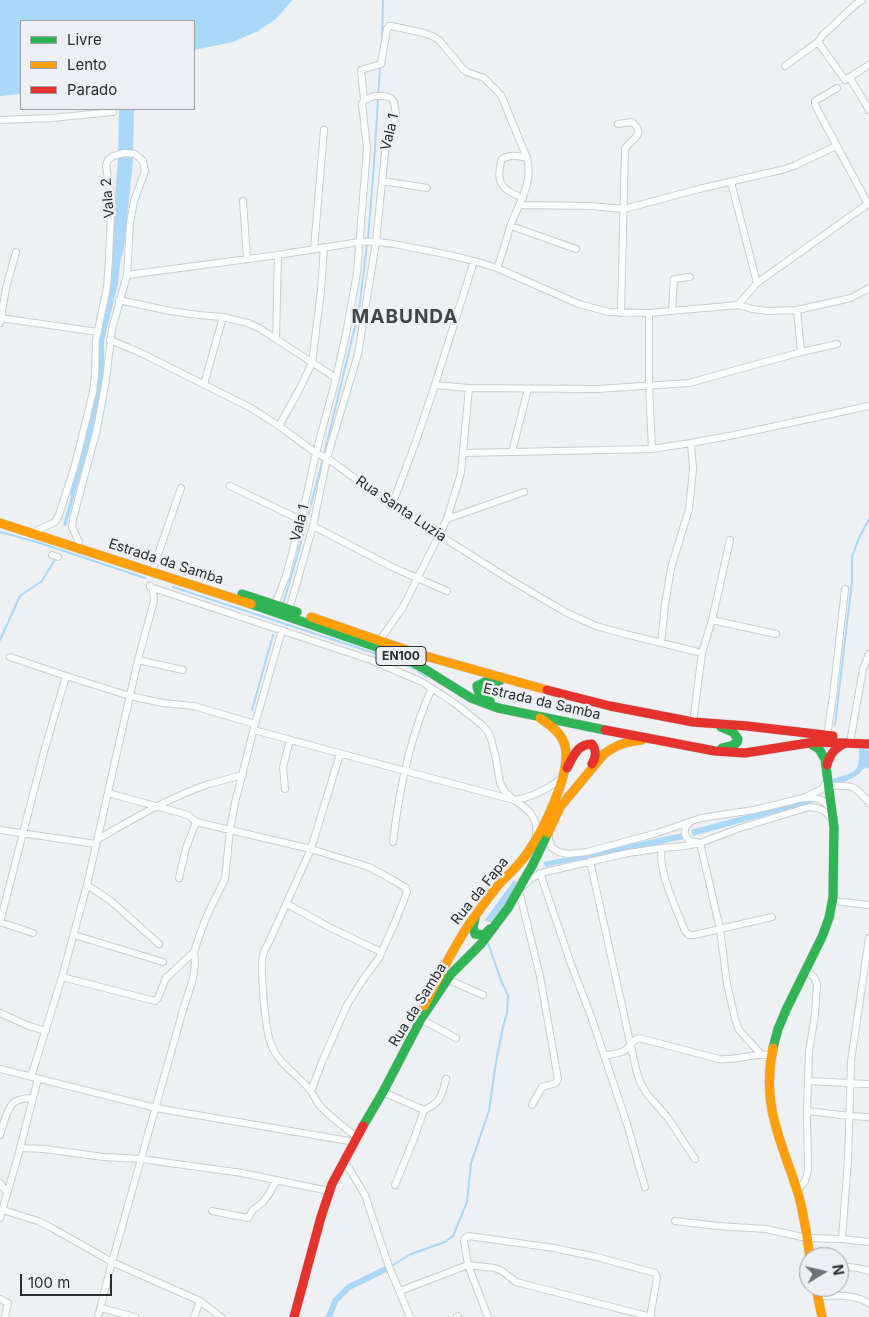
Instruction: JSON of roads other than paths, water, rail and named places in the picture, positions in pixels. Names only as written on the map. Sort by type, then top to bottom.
[{"type":"main road","name":"Estrada da Samba","points":[[0,518],[275,605],[426,656],[518,683],[610,706],[693,722],[747,726],[828,736],[869,744]]},
{"type":"main road","name":"Estrada da Samba","points":[[0,523],[225,595],[397,654],[416,663],[474,700],[510,711],[652,740],[735,753],[808,743],[869,739]]},
{"type":"main road","points":[[510,711],[480,696],[477,686],[486,681],[518,683]]},
{"type":"main road","name":"Rua da Fapa","points":[[324,1190],[334,1168],[458,942],[481,907],[523,859],[538,838],[562,779],[566,758],[562,738],[554,728],[538,717]]},
{"type":"main road","points":[[706,749],[733,746],[737,744],[738,740],[738,736],[727,728],[708,724]]},
{"type":"main road","name":"Rua da Samba","points":[[294,1317],[321,1217],[331,1189],[344,1160],[422,1019],[447,979],[487,938],[517,894],[560,807],[580,782],[604,754],[612,748],[634,740],[652,740]]},
{"type":"main road","points":[[826,767],[832,750],[839,745],[853,740]]},
{"type":"main road","points":[[808,743],[816,745],[822,751],[829,783],[834,828],[834,901],[825,928],[766,1055],[774,1126],[797,1192],[808,1247]]},
{"type":"main road","points":[[562,779],[580,747],[592,744],[596,749],[596,756],[580,782]]},
{"type":"main road","points":[[481,907],[473,923],[473,931],[476,934],[484,935],[500,918]]},
{"type":"main road","points":[[288,1317],[324,1190]]},
{"type":"main road","points":[[817,1297],[822,1317]]},
{"type":"street","points":[[785,66],[818,42],[857,1]]},
{"type":"street","points":[[364,100],[362,70],[379,66],[382,63],[389,26],[424,33],[439,40],[463,69],[484,78],[501,95],[530,165],[528,186],[511,226],[497,268]]},
{"type":"street","points":[[818,42],[845,80],[869,65]]},
{"type":"street","points":[[850,78],[869,110]]},
{"type":"street","points":[[738,305],[757,283],[868,203],[814,103],[836,88]]},
{"type":"street","name":"Vala 1","points":[[275,605],[286,576],[301,520],[346,334],[357,273],[368,148],[361,109],[362,104],[364,100],[374,96],[385,96],[391,98],[394,102],[396,114],[386,143],[358,354],[326,458],[313,526],[289,610]]},
{"type":"street","points":[[0,120],[52,118],[113,112]]},
{"type":"street","points":[[618,124],[632,122],[638,132],[636,138],[625,149],[621,313]]},
{"type":"street","points":[[314,249],[324,130]]},
{"type":"street","points":[[520,205],[590,206],[624,209],[794,166],[836,146]]},
{"type":"street","name":"Vala 2","points":[[38,530],[55,522],[59,516],[75,465],[92,392],[95,375],[96,340],[106,287],[111,214],[106,166],[108,160],[113,156],[124,153],[135,154],[143,161],[145,171],[134,201],[130,223],[127,275],[110,340],[106,380],[97,429],[73,519],[72,527],[79,542]]},
{"type":"street","points":[[523,198],[511,194],[504,188],[499,179],[499,170],[502,159],[508,156],[527,158]]},
{"type":"street","points":[[382,182],[427,188]]},
{"type":"street","points":[[731,182],[757,283]]},
{"type":"street","points":[[242,201],[246,258]]},
{"type":"street","points":[[511,226],[576,249]]},
{"type":"street","points":[[127,275],[278,255],[361,241],[424,250],[474,261],[497,268],[579,304],[597,310],[621,313],[649,313],[738,305],[767,311],[797,310],[851,298],[869,288]]},
{"type":"street","points":[[279,426],[312,363],[324,247]]},
{"type":"street","points":[[0,323],[6,288],[16,252]]},
{"type":"street","points":[[276,339],[278,255]]},
{"type":"street","points":[[392,505],[435,385],[474,261]]},
{"type":"street","points":[[672,311],[674,278],[690,277]]},
{"type":"street","points":[[119,300],[177,312],[223,317],[248,323],[260,328],[336,378]]},
{"type":"street","points":[[797,310],[801,352]]},
{"type":"street","points":[[649,313],[649,386],[652,449]]},
{"type":"street","points":[[204,384],[223,317]]},
{"type":"street","points":[[0,318],[98,332]]},
{"type":"street","name":"Rua Santa Luzia","points":[[110,340],[139,352],[250,408],[326,458],[392,505],[509,579],[567,613],[596,626],[702,653]]},
{"type":"street","points":[[435,385],[469,388],[597,389],[688,383],[837,344]]},
{"type":"street","points":[[380,640],[404,607],[447,520],[461,473],[469,388]]},
{"type":"street","points":[[512,452],[528,389]]},
{"type":"street","points":[[463,454],[652,449],[691,444],[869,406]]},
{"type":"street","points":[[660,643],[671,568],[689,509],[693,469],[691,444]]},
{"type":"street","points":[[230,486],[301,520]]},
{"type":"street","points":[[154,566],[181,488]]},
{"type":"street","points":[[447,520],[524,492]]},
{"type":"street","points":[[313,526],[392,567],[447,590]]},
{"type":"street","points":[[693,722],[702,653],[712,620],[730,540]]},
{"type":"street","name":"Estrada da Samba","points":[[154,601],[153,590],[150,586],[282,630]]},
{"type":"street","points":[[828,736],[845,590]]},
{"type":"street","points":[[0,1218],[33,1098],[34,1078],[46,1030],[87,885],[138,660],[154,601],[164,594],[170,593]]},
{"type":"street","points":[[712,620],[776,634]]},
{"type":"street","points":[[98,1317],[193,979],[194,952],[208,913],[225,879],[230,830],[255,727],[282,630],[391,668],[422,682],[453,702],[482,725],[488,732],[500,782],[505,792],[526,809],[535,821],[537,828],[536,836],[530,849]]},
{"type":"street","points":[[853,740],[863,669],[869,654]]},
{"type":"street","points":[[10,657],[130,696],[200,708],[290,740],[514,800],[541,792],[562,779]]},
{"type":"street","points":[[138,660],[183,670]]},
{"type":"street","points":[[33,933],[0,922],[44,752],[66,676]]},
{"type":"street","points":[[393,842],[405,772],[419,721],[432,688]]},
{"type":"street","points":[[285,789],[284,767],[290,740]]},
{"type":"street","points":[[340,754],[311,849],[264,954],[262,967],[269,1038],[275,1052],[287,1068],[311,1091],[321,1106],[351,1138]]},
{"type":"street","points":[[0,830],[97,842],[123,824],[158,806],[209,784],[243,775]]},
{"type":"street","points":[[551,825],[548,836],[552,848],[568,854],[587,852],[622,843],[692,821],[754,810],[803,798],[822,789],[829,783],[853,787],[869,803]]},
{"type":"street","points":[[108,793],[188,815],[196,822],[311,849],[369,867],[406,888],[407,892],[379,958],[347,1005],[311,1091]]},
{"type":"street","points":[[803,798],[818,798],[822,800],[832,813]]},
{"type":"street","points":[[532,1105],[542,1087],[556,1082],[558,1079],[540,976],[517,894],[527,882],[540,874],[590,861],[628,853],[700,843],[740,828],[809,807],[818,808],[828,813],[834,828]]},
{"type":"street","points":[[692,821],[684,830],[685,837],[690,842],[700,843]]},
{"type":"street","points":[[179,878],[186,848],[196,822]]},
{"type":"street","points":[[700,843],[720,929],[726,984],[734,1019],[739,1030],[766,1055]]},
{"type":"street","points":[[662,848],[664,873],[672,899],[685,931],[689,935],[772,917]]},
{"type":"street","points":[[590,861],[633,1059],[640,1082],[668,1118],[695,1159]]},
{"type":"street","points":[[540,874],[571,964],[586,1000],[645,1187]]},
{"type":"street","points":[[87,885],[111,901],[159,944]]},
{"type":"street","points":[[834,901],[869,904]]},
{"type":"street","points":[[287,904],[338,932],[381,952]]},
{"type":"street","points":[[74,934],[163,962]]},
{"type":"street","points":[[842,1239],[848,1160],[851,1061],[869,938]]},
{"type":"street","points":[[62,977],[155,1001],[166,978],[194,952]]},
{"type":"street","points":[[797,1192],[808,1170],[809,1051],[815,1015],[817,984],[813,976],[806,971]]},
{"type":"street","points":[[447,979],[483,995]]},
{"type":"street","points":[[0,1013],[29,1026],[46,1030]]},
{"type":"street","points":[[422,1019],[456,1038]]},
{"type":"street","points":[[604,1056],[624,1050],[636,1038],[724,1059],[766,1055]]},
{"type":"street","points":[[0,1069],[156,1108],[351,1138]]},
{"type":"street","points":[[395,1185],[424,1110],[432,1106],[442,1096],[446,1079]]},
{"type":"street","points":[[808,1081],[869,1084]]},
{"type":"street","points":[[383,1092],[424,1110]]},
{"type":"street","points":[[0,1135],[12,1105],[17,1101],[33,1098]]},
{"type":"street","points":[[808,1111],[869,1117]]},
{"type":"street","points":[[20,1148],[44,1148],[104,1157],[141,1159],[242,1174],[324,1190]]},
{"type":"street","points":[[344,1160],[365,1196],[388,1264],[410,1317]]},
{"type":"street","points":[[212,1211],[249,1218],[253,1210],[269,1194],[276,1181]]},
{"type":"street","points":[[0,1183],[7,1193]]},
{"type":"street","points":[[1,1210],[38,1221],[112,1262],[200,1301],[221,1317]]},
{"type":"street","points":[[676,1220],[718,1226],[766,1229],[807,1238],[869,1242]]},
{"type":"street","points":[[400,1291],[468,1265],[495,1268],[516,1282],[651,1317],[657,1278],[655,1273],[597,1256],[469,1236],[464,1241],[468,1265],[488,1317]]},
{"type":"street","points":[[849,1267],[869,1271]]},
{"type":"street","points":[[849,1296],[869,1303]]},
{"type":"street","points":[[0,1299],[8,1303],[5,1317]]},
{"type":"street","points":[[194,1317],[200,1301]]},
{"type":"street","points":[[101,1308],[135,1317]]},
{"type":"water","points":[[0,0],[292,0],[277,18],[258,31],[233,42],[195,50],[195,20],[20,20],[20,94],[0,96]]},
{"type":"water","points":[[119,110],[134,110],[133,159],[124,249],[120,263],[118,284],[104,341],[104,376],[92,434],[66,526],[63,525],[87,432],[98,341],[113,263],[111,248],[118,159]]},
{"type":"water","points":[[859,748],[869,750],[869,769],[865,767],[855,777],[833,786],[832,779],[851,773],[857,767]]},
{"type":"water","points":[[810,798],[812,803],[693,836],[691,830]]},
{"type":"water","points":[[683,833],[684,839],[545,867],[544,862]]},
{"type":"water","points":[[514,880],[519,884],[492,923],[485,920]]},
{"type":"waterway","points":[[382,42],[383,0]]},
{"type":"waterway","points":[[368,239],[380,67]]},
{"type":"waterway","points":[[324,455],[359,310],[367,244]]},
{"type":"waterway","points":[[283,604],[323,459]]},
{"type":"waterway","points":[[835,725],[852,581],[852,557],[869,519]]},
{"type":"waterway","points":[[0,532],[40,543],[145,578]]},
{"type":"waterway","points":[[0,640],[20,596],[42,581],[54,561]]},
{"type":"waterway","points":[[173,587],[383,656],[415,669],[426,677]]},
{"type":"waterway","points":[[252,710],[273,635]]},
{"type":"waterway","points":[[390,1267],[411,1254],[445,1242],[453,1236],[467,1202],[471,1163],[489,1111],[496,1062],[507,1013],[508,995],[487,940]]},
{"type":"waterway","points":[[329,1317],[335,1301],[349,1287],[388,1268]]},
{"type":"district","name":"MABUNDA","points":[[405,317]]}]
